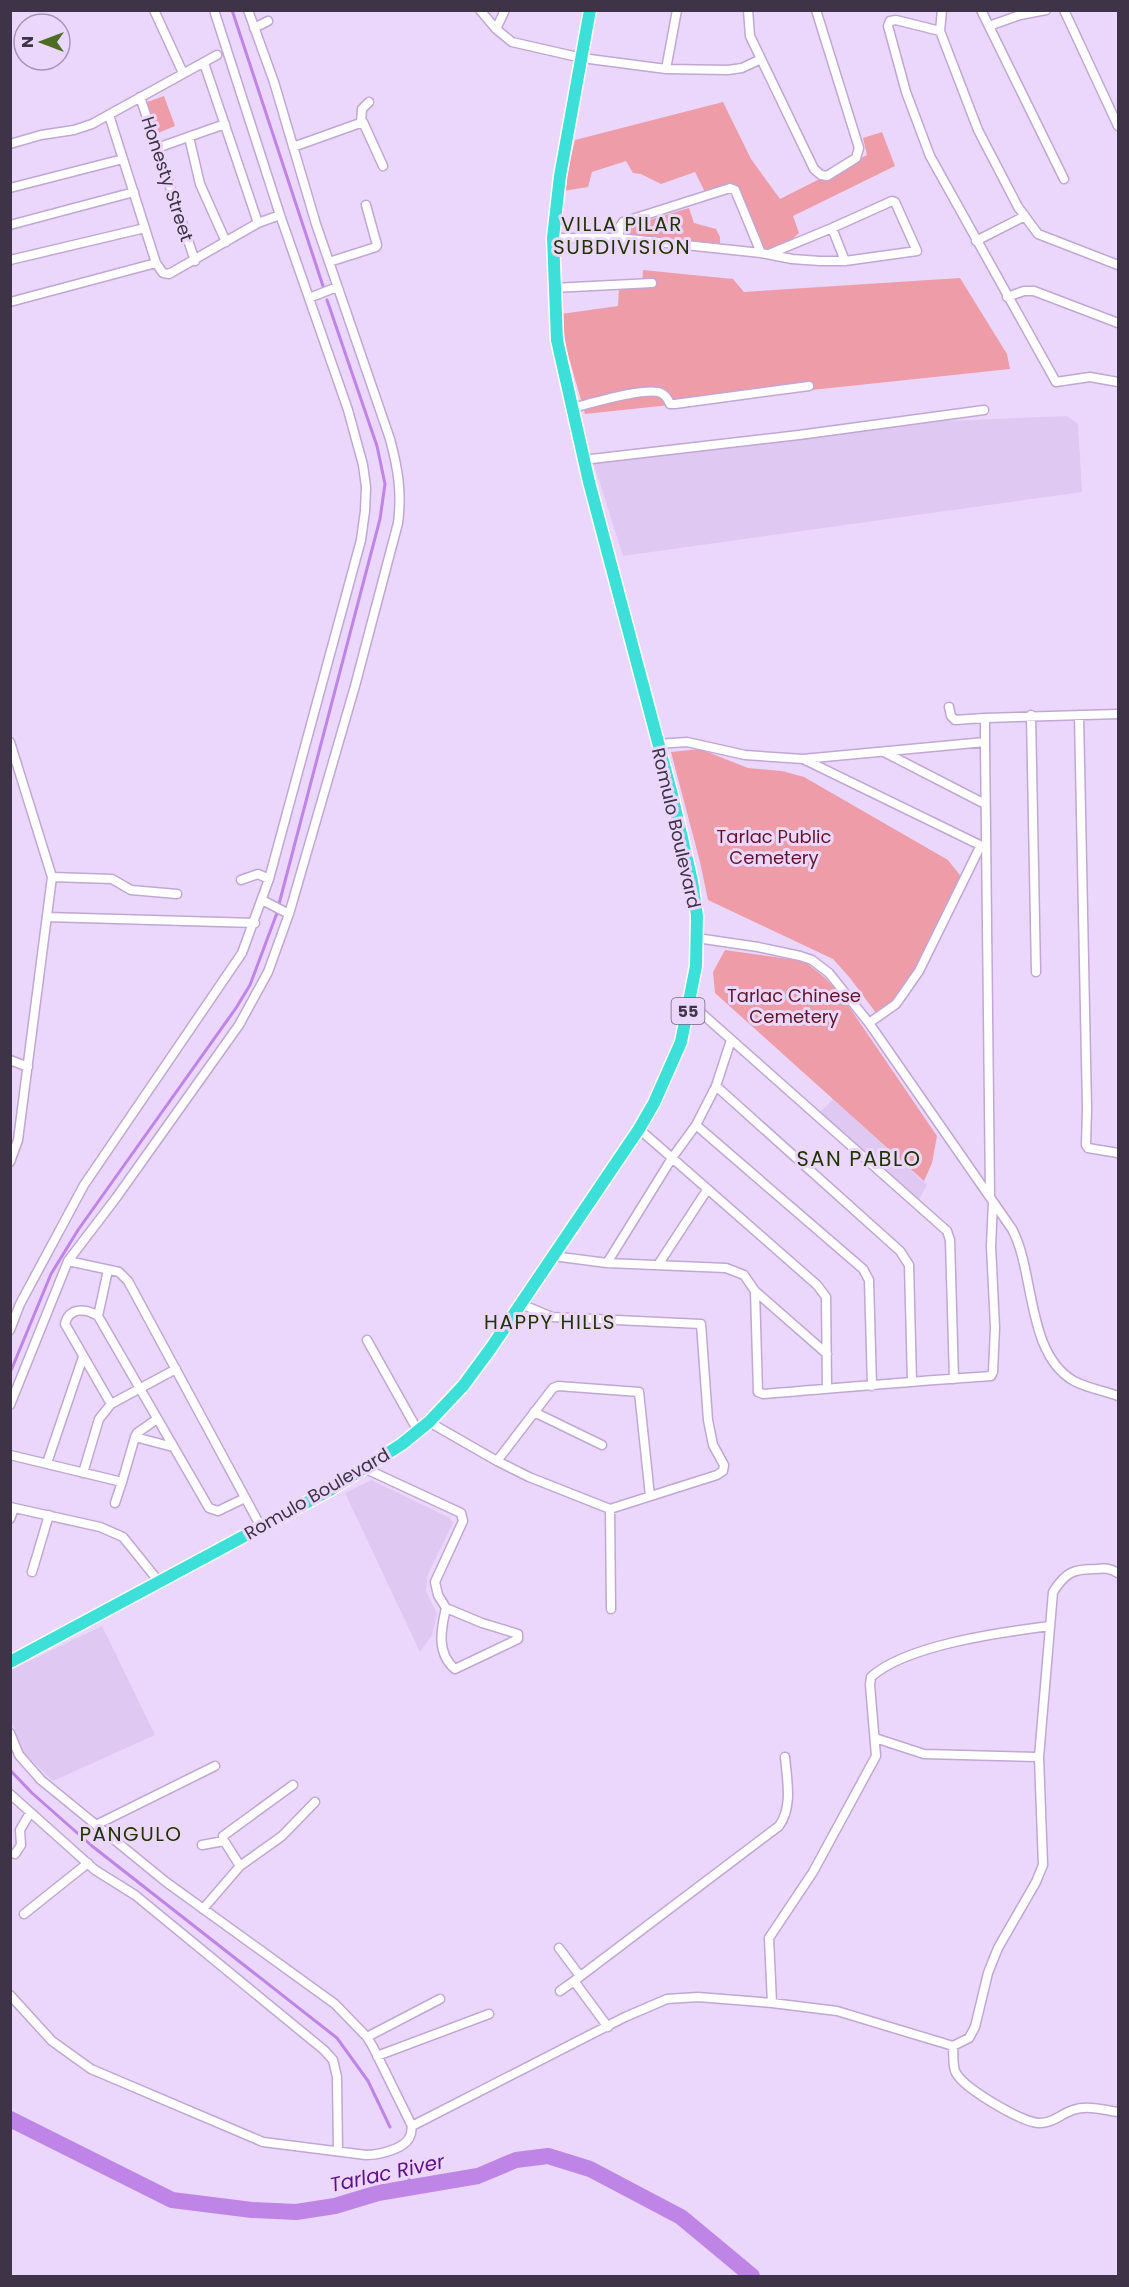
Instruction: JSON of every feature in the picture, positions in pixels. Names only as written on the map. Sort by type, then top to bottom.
[{"type":"highway","name":"Romulo Boulevard","points":[[10,1662],[160,1583],[366,1468],[429,1422],[463,1386],[639,1130],[679,1048],[690,1003],[698,938],[692,881],[583,460],[557,340],[553,288],[553,238],[560,176],[590,10]]},
{"type":"street","points":[[154,10],[183,74]]},
{"type":"street","points":[[10,1330],[20,1304],[84,1185],[242,953],[269,879],[361,540],[366,511],[363,465],[348,410],[280,215],[214,10]]},
{"type":"street","points":[[10,1405],[68,1261],[116,1198],[239,1025],[268,972],[289,914],[358,674],[398,523],[401,497],[398,469],[390,439],[329,262],[248,10]]},
{"type":"street","points":[[480,10],[496,29],[512,42],[582,58],[666,69],[728,70],[742,68],[761,59]]},
{"type":"street","points":[[496,29],[505,10]]},
{"type":"street","points":[[666,69],[677,10]]},
{"type":"street","points":[[748,10],[750,36],[814,169],[826,176],[856,158],[859,148],[816,10]]},
{"type":"street","points":[[942,10],[940,31],[978,130],[1018,207],[1038,234],[1119,265]]},
{"type":"street","points":[[981,10],[1064,179]]},
{"type":"street","points":[[989,26],[1020,15],[1046,10]]},
{"type":"street","points":[[1064,10],[1119,126]]},
{"type":"street","points":[[940,31],[896,20],[890,21],[888,26],[906,92],[930,156],[1056,382],[1090,378],[1119,382]]},
{"type":"street","points":[[254,28],[268,21]]},
{"type":"street","points":[[10,144],[41,135],[74,130],[108,115],[217,55]]},
{"type":"street","points":[[204,63],[258,223]]},
{"type":"street","name":"Honesty Street","points":[[140,97],[195,261]]},
{"type":"street","points":[[361,123],[362,110],[369,102]]},
{"type":"street","points":[[108,115],[156,263],[163,273],[169,274],[258,223],[280,215]]},
{"type":"street","points":[[293,147],[361,123],[365,124],[383,166]]},
{"type":"street","points":[[157,148],[225,124]]},
{"type":"street","points":[[189,137],[200,184],[226,242]]},
{"type":"street","points":[[10,188],[123,159]]},
{"type":"street","points":[[619,238],[619,228],[623,222],[730,188],[735,190],[765,254]]},
{"type":"street","points":[[10,225],[134,192]]},
{"type":"street","points":[[553,238],[619,238],[792,259],[845,261],[916,253],[918,249],[895,202],[892,201],[832,228],[765,254]]},
{"type":"street","points":[[329,262],[376,248],[366,205]]},
{"type":"street","points":[[976,241],[1025,216]]},
{"type":"street","points":[[10,260],[145,228]]},
{"type":"street","points":[[832,228],[845,261]]},
{"type":"street","points":[[10,302],[156,263]]},
{"type":"street","points":[[553,288],[652,283]]},
{"type":"street","points":[[309,298],[338,287]]},
{"type":"street","points":[[1008,297],[1024,291],[1034,291],[1119,323]]},
{"type":"street","points":[[572,408],[646,391],[661,392],[670,404],[675,404],[809,386]]},
{"type":"street","points":[[583,460],[778,438],[984,410]]},
{"type":"street","points":[[949,707],[951,716],[955,720],[1119,714]]},
{"type":"street","points":[[1079,715],[1088,1109],[1086,1145],[1088,1149],[1119,1153]]},
{"type":"street","points":[[1031,716],[1036,972]]},
{"type":"street","points":[[755,1291],[758,1392],[763,1394],[991,1376],[993,1372],[995,1327],[991,1246],[992,1198],[983,848],[985,718]]},
{"type":"street","points":[[10,742],[51,878],[18,1140],[10,1162]]},
{"type":"street","points":[[657,744],[687,742],[745,755],[803,759],[985,742]]},
{"type":"street","points":[[884,752],[985,804]]},
{"type":"street","points":[[803,759],[983,848]]},
{"type":"street","points":[[869,1023],[896,1004],[919,971],[983,848]]},
{"type":"street","points":[[241,880],[258,874],[269,879]]},
{"type":"street","points":[[51,878],[112,879],[131,890],[177,894]]},
{"type":"street","points":[[262,900],[289,914]]},
{"type":"street","points":[[47,917],[255,922]]},
{"type":"street","points":[[698,938],[758,947],[813,960],[829,973],[869,1023],[992,1198],[1018,1240],[1039,1330],[1055,1363],[1074,1381],[1119,1396]]},
{"type":"street","points":[[690,1003],[947,1231],[950,1240],[954,1378]]},
{"type":"street","points":[[607,1263],[672,1158],[696,1125],[716,1086],[731,1040]]},
{"type":"street","points":[[10,1060],[28,1067]]},
{"type":"street","points":[[716,1086],[900,1251],[909,1265],[912,1381]]},
{"type":"street","points":[[696,1125],[863,1269],[869,1280],[872,1386]]},
{"type":"street","points":[[639,1130],[818,1285],[826,1298],[827,1389]]},
{"type":"street","points":[[658,1265],[706,1190]]},
{"type":"street","points":[[554,1256],[607,1263],[726,1268],[744,1275],[755,1291],[827,1354]]},
{"type":"street","points":[[68,1261],[119,1272],[128,1281],[261,1527]]},
{"type":"street","points":[[98,1316],[108,1270]]},
{"type":"street","points":[[429,1422],[529,1477],[610,1509],[723,1471],[724,1465],[713,1445],[708,1419],[701,1324],[552,1317],[521,1304]]},
{"type":"street","points":[[111,1404],[65,1324],[67,1317],[73,1312],[84,1310],[98,1316],[209,1508],[218,1511],[245,1498]]},
{"type":"street","points":[[367,1340],[418,1431]]},
{"type":"street","points":[[47,1463],[83,1358]]},
{"type":"street","points":[[83,1473],[99,1419],[111,1404],[176,1369]]},
{"type":"street","points":[[497,1461],[553,1388],[558,1386],[639,1392],[650,1496]]},
{"type":"street","points":[[534,1412],[602,1445]]},
{"type":"street","points":[[115,1503],[137,1433],[157,1419]]},
{"type":"street","points":[[135,1437],[173,1447]]},
{"type":"street","points":[[10,1455],[122,1482]]},
{"type":"street","points":[[366,1468],[463,1516],[463,1521],[435,1582],[438,1595],[446,1608],[482,1623],[518,1634],[518,1639],[455,1669],[445,1656],[441,1645],[440,1633],[446,1608]]},
{"type":"street","points":[[10,1519],[12,1508],[100,1527],[123,1537],[160,1583]]},
{"type":"street","points":[[610,1509],[611,1609]]},
{"type":"street","points":[[32,1572],[49,1515]]},
{"type":"street","points":[[412,2126],[625,2017],[667,1999],[698,1997],[772,2002],[837,2012],[953,2046],[969,2038],[975,2027],[991,1965],[998,1948],[1036,1882],[1043,1865],[1039,1757],[1053,1592],[1061,1579],[1076,1569],[1111,1568],[1119,1573]]},
{"type":"street","points":[[772,2002],[769,1938],[813,1872],[876,1756],[871,1677],[880,1668],[914,1653],[995,1633],[1050,1626]]},
{"type":"street","points":[[10,1733],[19,1755],[41,1780],[203,1909],[335,2004],[367,2037],[412,2126],[410,2138],[403,2144],[376,2155],[263,2142],[91,2069],[52,2041],[10,1995]]},
{"type":"street","points":[[875,1738],[924,1754],[1039,1757]]},
{"type":"street","points":[[560,1991],[779,1826],[787,1816],[785,1757]]},
{"type":"street","points":[[96,1825],[215,1766]]},
{"type":"street","points":[[240,1866],[223,1836],[293,1785]]},
{"type":"street","points":[[10,1794],[88,1863],[135,1895],[311,2037],[333,2060],[337,2077],[338,2151]]},
{"type":"street","points":[[203,1909],[240,1866],[282,1836],[315,1802]]},
{"type":"street","points":[[15,1854],[20,1847],[19,1832],[30,1814]]},
{"type":"street","points":[[10,1830],[23,1824]]},
{"type":"street","points":[[202,1845],[224,1841]]},
{"type":"street","points":[[24,1914],[88,1863]]},
{"type":"street","points":[[559,1948],[608,2027]]},
{"type":"street","points":[[367,2037],[441,1999]]},
{"type":"street","points":[[377,2056],[489,2014]]},
{"type":"street","points":[[953,2046],[954,2068],[961,2079],[1019,2118],[1040,2123],[1083,2108],[1119,2112]]},
{"type":"shaded area","points":[[1067,416],[1078,424],[1082,492],[623,556],[593,461],[945,421]]},
{"type":"shaded area","points":[[833,1099],[927,1185],[918,1201],[818,1114]]},
{"type":"shaded area","points":[[371,1480],[450,1518],[453,1523],[428,1574],[426,1591],[437,1614],[432,1635],[420,1652],[345,1493]]},
{"type":"shaded area","points":[[102,1626],[155,1735],[53,1781],[24,1753],[11,1721],[11,1670]]},
{"type":"green space","points":[[164,96],[175,126],[158,133],[147,102]]},
{"type":"green space","points":[[723,102],[751,159],[780,199],[867,155],[863,138],[882,132],[895,166],[793,216],[799,233],[788,243],[766,250],[731,183],[706,194],[695,172],[661,184],[641,174],[633,173],[626,161],[592,172],[588,187],[563,191],[575,140]]},
{"type":"green space","points":[[689,208],[694,223],[716,229],[720,237],[720,245],[628,235],[623,228]]},
{"type":"green space","points":[[643,270],[733,279],[744,292],[960,278],[1007,354],[1010,369],[585,414],[567,351],[561,314],[618,306],[619,287],[642,287]]},
{"type":"green space","name":"Tarlac Public Cemetery","points":[[700,749],[748,768],[782,771],[804,777],[948,860],[963,879],[895,1006],[879,1017],[833,959],[708,900],[671,752]]},
{"type":"green space","name":"Tarlac Chinese Cemetery","points":[[725,950],[804,961],[841,995],[937,1136],[932,1163],[924,1181],[715,993],[713,972]]},
{"type":"waterway","points":[[232,10],[323,286]]},
{"type":"waterway","points":[[279,904],[380,519],[385,484],[377,446],[327,300]]},
{"type":"waterway","points":[[10,1373],[51,1274],[78,1230],[236,1008],[250,985],[277,913]]},
{"type":"waterway","points":[[10,1770],[32,1793],[92,1846],[337,2038],[368,2081],[390,2127]]},
{"type":"waterway","name":"Tarlac River","points":[[10,2119],[172,2200],[252,2210],[296,2212],[335,2206],[378,2193],[478,2176],[516,2160],[548,2156],[590,2169],[681,2217],[752,2276]]},
{"type":"waterway","points":[[407,2173],[412,2189]]},
{"type":"district","name":"VILLA PILAR SUBDIVISION","points":[[622,236]]},
{"type":"district","name":"SAN PABLO","points":[[859,1159]]},
{"type":"district","name":"HAPPY HILLS","points":[[550,1322]]},
{"type":"district","name":"PANGULO","points":[[131,1834]]}]
